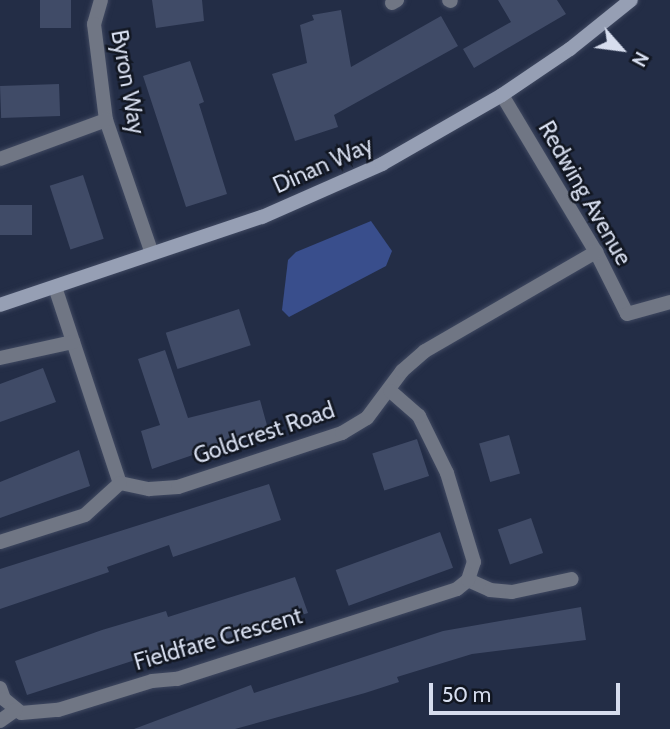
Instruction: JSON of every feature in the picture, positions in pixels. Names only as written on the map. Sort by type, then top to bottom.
[{"type":"street","name":"Byron Way","points":[[101,0],[94,24],[106,120],[151,251]]},
{"type":"street","name":"Dinan Way","points":[[0,306],[151,251],[261,217],[382,164],[502,95],[570,49],[631,0]]},
{"type":"street","name":"Redwing Avenue","points":[[502,95],[596,252],[627,314],[670,302]]},
{"type":"street","points":[[0,159],[106,120]]},
{"type":"street","name":"Goldcrest Road","points":[[120,483],[149,489],[178,487],[342,433],[368,418],[402,371],[425,351],[596,252]]},
{"type":"street","points":[[0,542],[85,516],[120,483],[55,287]]},
{"type":"street","points":[[0,358],[73,342]]},
{"type":"street","points":[[390,391],[419,416],[447,473],[474,562],[468,580],[490,590],[512,592],[572,579]]},
{"type":"street","name":"Fieldfare Crescent","points":[[16,710],[27,714],[58,710],[152,681],[177,679],[457,589],[468,580]]},
{"type":"street","points":[[0,688],[4,699],[16,710],[0,721]]},
{"type":"water","points":[[371,221],[392,251],[386,266],[289,317],[282,310],[288,260],[296,252]]},
{"type":"building","points":[[40,0],[71,0],[71,28],[40,28]]},
{"type":"building","points":[[152,0],[202,0],[204,21],[156,28]]},
{"type":"building","points":[[498,0],[557,0],[566,14],[474,68],[463,49],[511,22]]},
{"type":"building","points":[[341,10],[351,67],[441,16],[458,46],[334,115],[338,127],[295,141],[272,74],[307,63],[300,25],[314,20],[312,15]]},
{"type":"building","points":[[190,61],[204,102],[199,104],[227,194],[186,207],[143,76]]},
{"type":"building","points":[[59,84],[60,116],[1,118],[0,86]]},
{"type":"building","points":[[83,175],[104,239],[70,250],[50,186]]},
{"type":"building","points":[[0,205],[32,205],[32,235],[0,235]]},
{"type":"building","points":[[239,309],[251,345],[178,369],[166,333]]},
{"type":"building","points":[[165,350],[188,418],[260,400],[268,429],[152,469],[141,431],[160,425],[138,359]]},
{"type":"building","points":[[43,368],[56,402],[0,422],[0,384]]},
{"type":"building","points":[[509,435],[520,473],[490,482],[479,444]]},
{"type":"building","points":[[417,439],[429,476],[384,491],[372,454]]},
{"type":"building","points":[[79,450],[90,486],[0,518],[0,482]]},
{"type":"building","points":[[269,484],[281,520],[173,557],[169,545],[107,567],[109,572],[0,609],[0,569]]},
{"type":"building","points":[[531,518],[543,553],[510,564],[498,529]]},
{"type":"building","points":[[440,532],[453,568],[349,606],[336,570]]},
{"type":"building","points":[[295,577],[308,613],[199,647],[197,640],[27,695],[15,661],[102,630],[166,611],[168,617]]},
{"type":"building","points":[[581,607],[586,640],[472,654],[397,677],[399,682],[365,693],[235,729],[134,729],[251,685],[254,693],[443,631]]}]
